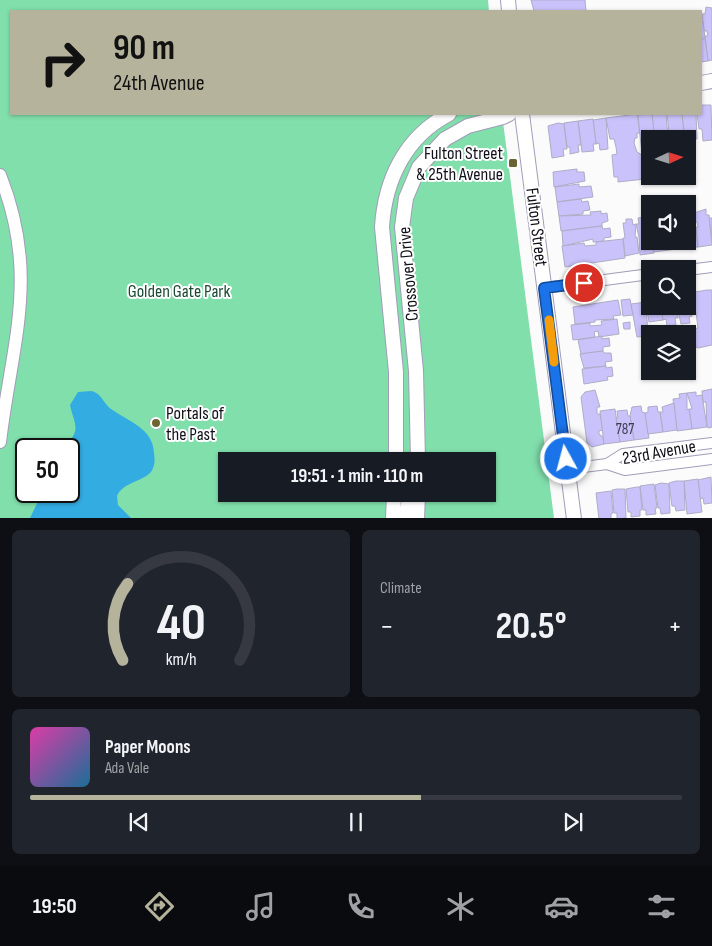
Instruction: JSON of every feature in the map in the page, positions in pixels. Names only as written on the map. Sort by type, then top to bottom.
[{"type":"main road","name":"Crossover Drive","points":[[396,452],[396,372],[383,236],[384,210],[392,176],[399,161],[422,133],[448,115]]},
{"type":"main road","name":"Crossover Drive","points":[[418,452],[414,339],[402,227],[406,198],[419,167],[445,139],[468,126],[503,118],[508,115]]},
{"type":"main road","name":"Fulton Street","points":[[522,115],[574,518]]},
{"type":"main road","points":[[414,452],[418,424]]},
{"type":"main road","points":[[394,502],[394,518]]},
{"type":"main road","points":[[404,518],[410,502]]},
{"type":"main road","points":[[417,518],[418,502]]},
{"type":"street","points":[[0,175],[15,221],[22,275],[20,313],[0,442]]},
{"type":"street","points":[[696,269],[712,266]]},
{"type":"street","points":[[544,288],[641,275]]},
{"type":"street","name":"23rd Avenue","points":[[568,469],[607,464],[623,454],[712,443]]},
{"type":"street","name":"23rd Avenue","points":[[607,464],[625,470],[712,459]]},
{"type":"green space","name":"Golden Gate Park","points":[[0,0],[488,0],[489,10],[10,10],[10,115],[502,115],[554,518],[0,518]]},
{"type":"water","points":[[92,391],[98,394],[111,409],[139,426],[153,444],[155,461],[151,472],[128,485],[117,496],[118,505],[131,518],[30,518],[37,503],[80,503],[80,438],[72,438],[76,428],[70,405],[78,392]]},
{"type":"building","points":[[531,0],[585,0],[586,10],[534,10]]},
{"type":"building","points":[[706,7],[712,8],[712,60],[708,61],[705,36],[708,36],[707,31],[704,31],[702,14],[705,14]]},
{"type":"building","points":[[702,22],[703,22],[705,38],[702,38]]},
{"type":"building","points":[[702,39],[705,39],[708,61],[702,62]]},
{"type":"building","points":[[702,105],[711,105],[712,140],[703,141],[702,129],[699,129],[697,115],[702,115]]},
{"type":"building","points":[[637,115],[640,133],[637,133],[634,143],[637,152],[641,154],[641,179],[618,182],[618,177],[614,177],[612,155],[617,154],[614,139],[610,139],[606,118]]},
{"type":"building","points":[[638,115],[652,115],[654,130],[641,130],[641,144]]},
{"type":"building","points":[[652,115],[666,115],[667,130],[654,130]]},
{"type":"building","points":[[667,115],[682,115],[684,130],[669,130]]},
{"type":"building","points":[[682,115],[696,115],[697,139],[696,130],[684,130]]},
{"type":"building","points":[[606,118],[608,149],[600,150],[599,143],[596,144],[593,120]]},
{"type":"building","points":[[593,119],[596,144],[593,144],[594,151],[582,152],[578,121]]},
{"type":"building","points":[[578,121],[581,145],[578,145],[579,152],[570,154],[570,147],[567,147],[564,123]]},
{"type":"building","points":[[558,123],[564,124],[567,149],[563,149],[564,156],[552,158],[548,126]]},
{"type":"building","points":[[577,169],[577,172],[584,172],[585,181],[554,187],[553,172]]},
{"type":"building","points":[[579,184],[579,187],[591,186],[593,197],[557,202],[555,187]]},
{"type":"building","points":[[581,199],[582,202],[588,201],[590,210],[583,211],[583,214],[559,216],[557,202]]},
{"type":"building","points":[[706,209],[706,215],[709,215],[712,245],[698,247],[696,212]]},
{"type":"building","points":[[601,211],[601,214],[607,213],[608,221],[602,223],[602,226],[561,231],[559,216],[591,215],[590,212]]},
{"type":"building","points":[[638,218],[641,218],[641,250],[654,250],[654,253],[640,255],[636,224],[639,224]]},
{"type":"building","points":[[709,218],[712,218],[712,238],[710,225]]},
{"type":"building","points":[[626,219],[632,219],[633,225],[636,224],[635,237],[637,237],[639,253],[625,256],[623,223],[626,223]]},
{"type":"building","points":[[602,226],[603,229],[610,228],[611,237],[604,238],[604,241],[593,242],[593,239],[563,246],[562,231]]},
{"type":"building","points":[[696,227],[698,247],[696,247]]},
{"type":"building","points":[[623,239],[625,258],[565,267],[562,246],[584,243],[585,246],[596,245],[596,242]]},
{"type":"building","points":[[712,290],[712,345],[698,348],[696,347],[696,328],[698,328],[696,292]]},
{"type":"building","points":[[630,299],[633,315],[623,316],[621,300]]},
{"type":"building","points":[[618,300],[621,315],[613,316],[614,319],[575,324],[573,307]]},
{"type":"building","points":[[641,303],[641,315],[647,315],[647,325],[641,325],[641,337],[637,337],[631,304]]},
{"type":"building","points":[[648,315],[662,315],[663,320],[649,322]]},
{"type":"building","points":[[662,315],[678,315],[678,318],[675,318],[676,325],[667,325],[666,319],[663,320]]},
{"type":"building","points":[[679,315],[692,315],[689,317],[690,323],[681,324]]},
{"type":"building","points":[[617,319],[619,334],[599,337],[598,331],[594,332],[595,337],[573,340],[571,325],[590,323],[590,326],[602,325],[601,321]]},
{"type":"building","points":[[630,322],[630,329],[624,329],[623,323]]},
{"type":"building","points":[[602,336],[602,339],[609,338],[610,346],[603,347],[603,351],[581,354],[578,340]]},
{"type":"building","points":[[603,351],[604,353],[611,353],[612,361],[605,362],[606,366],[584,368],[580,354]]},
{"type":"building","points":[[606,366],[606,368],[612,367],[613,376],[607,377],[608,380],[584,384],[582,369]]},
{"type":"building","points":[[712,389],[712,427],[709,428],[707,427],[706,402],[703,402],[702,391]]},
{"type":"building","points":[[595,390],[600,407],[597,407],[597,414],[600,414],[603,430],[599,431],[599,434],[603,437],[604,444],[592,447],[587,443],[581,397],[585,392]]},
{"type":"building","points":[[696,392],[696,396],[702,395],[707,427],[692,429],[689,409],[692,409],[687,393]]},
{"type":"building","points":[[687,393],[687,410],[689,409],[692,429],[677,431],[673,399],[680,398],[679,394]]},
{"type":"building","points":[[674,403],[677,430],[663,432],[660,412],[663,412],[662,407]]},
{"type":"building","points":[[641,406],[642,412],[645,413],[649,438],[634,440],[630,416],[632,407]]},
{"type":"building","points":[[657,406],[658,412],[660,412],[663,432],[648,434],[645,413],[648,412],[648,407]]},
{"type":"building","points":[[615,409],[620,442],[604,444],[600,411]]},
{"type":"building","points":[[627,410],[628,416],[630,416],[634,440],[620,442],[616,418],[618,418],[617,411]]},
{"type":"building","name":"Portals of the Past","points":[[154,417],[162,425],[157,430],[149,421]]},
{"type":"building","points":[[711,477],[712,503],[704,504],[703,498],[700,499],[698,480]]},
{"type":"building","points":[[698,479],[702,512],[687,514],[684,481]]},
{"type":"building","points":[[684,481],[685,510],[676,511],[675,506],[672,506],[669,483]]},
{"type":"building","points":[[661,483],[669,484],[670,513],[661,514],[660,508],[658,508],[655,485]]},
{"type":"building","points":[[654,484],[656,514],[646,515],[646,510],[643,510],[640,486]]},
{"type":"building","points":[[640,487],[642,510],[640,510],[640,516],[631,517],[631,512],[628,512],[626,489]]},
{"type":"building","points":[[625,489],[626,518],[617,518],[617,513],[614,513],[612,490]]},
{"type":"building","points":[[611,491],[613,513],[611,518],[599,518],[596,493]]},
{"type":"slow traffic","points":[[549,320],[554,362]]},
{"type":"place","name":"Fulton Street & 25th Avenue","points":[[513,163]]},
{"type":"place","name":"Portals of the Past","points":[[156,423]]},
{"type":"route","points":[[566,459],[544,288],[584,283]]}]
